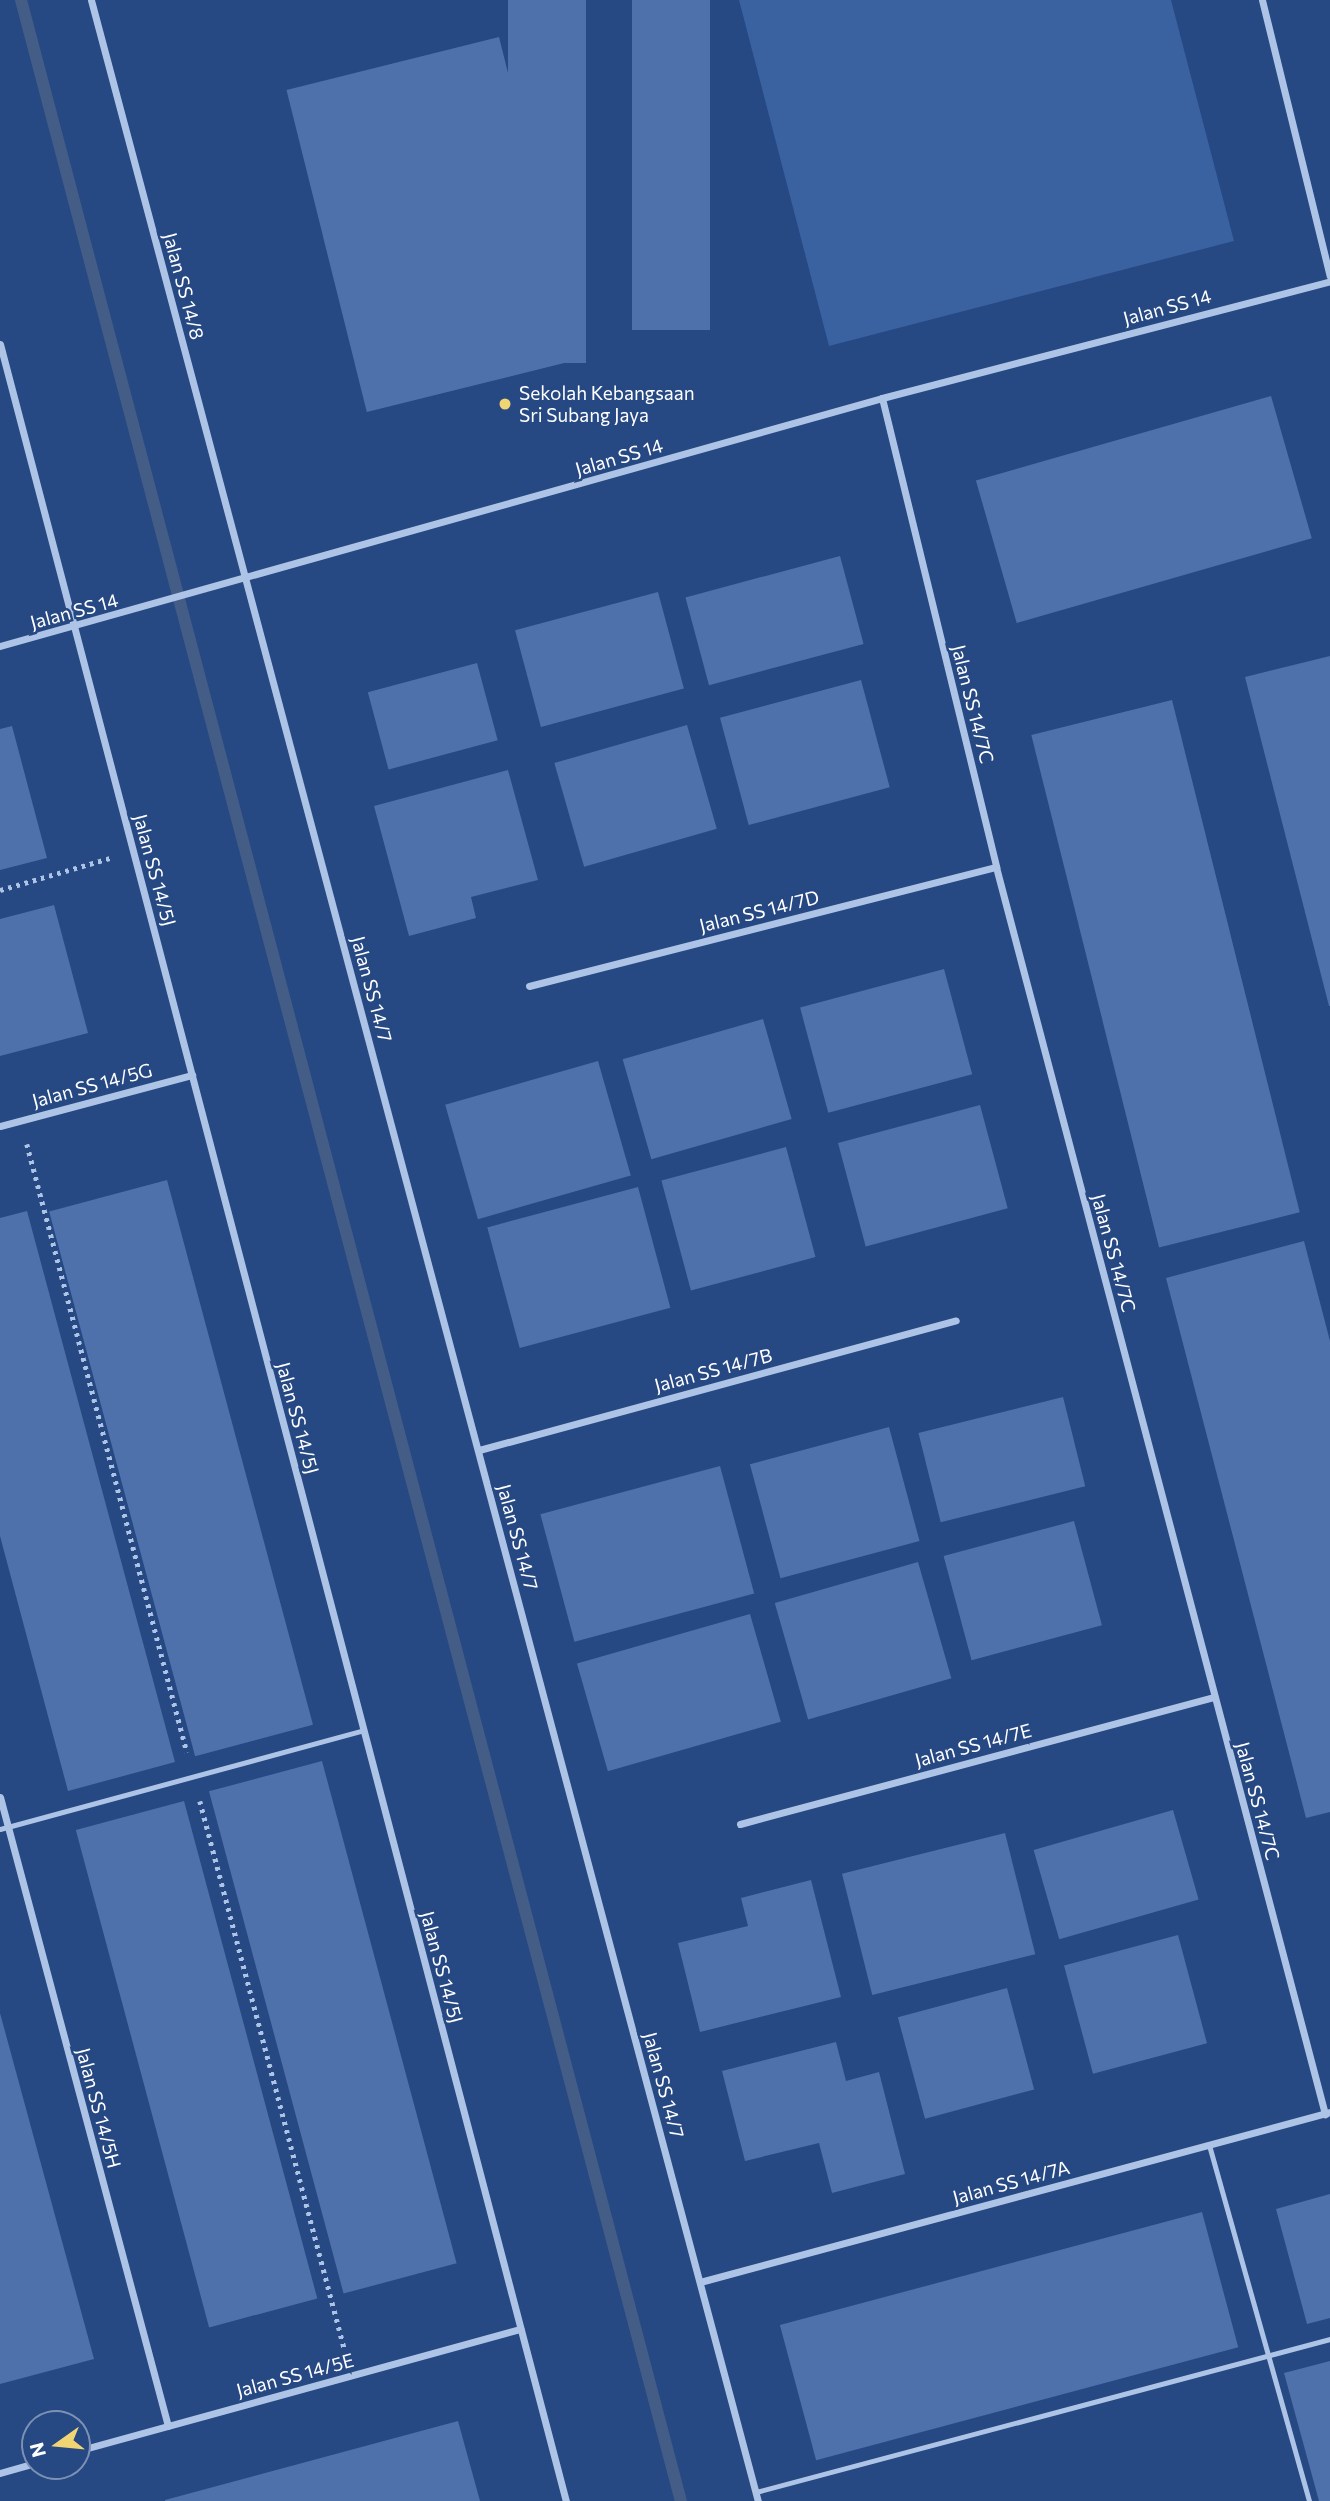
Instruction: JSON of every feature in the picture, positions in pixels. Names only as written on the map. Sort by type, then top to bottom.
[{"type":"street","name":"Jalan SS 14/8","points":[[91,0],[247,581]]},
{"type":"street","points":[[1262,0],[1330,276]]},
{"type":"street","name":"Jalan SS 14","points":[[0,646],[247,581],[882,398],[1330,281]]},
{"type":"street","name":"Jalan SS 14/5J","points":[[0,344],[565,2501]]},
{"type":"street","name":"Jalan SS 14/7C","points":[[882,398],[996,867],[1214,1696],[1327,2113]]},
{"type":"street","name":"Jalan SS 14/7","points":[[247,581],[757,2497]]},
{"type":"street","name":"Jalan SS 14/7D","points":[[530,986],[996,867]]},
{"type":"street","name":"Jalan SS 14/5G","points":[[0,1126],[192,1075]]},
{"type":"street","name":"Jalan SS 14/7B","points":[[479,1450],[956,1320]]},
{"type":"street","name":"Jalan SS 14/7E","points":[[740,1824],[1214,1696]]},
{"type":"street","name":"Jalan SS 14/5H","points":[[0,1797],[4,1828],[168,2426]]},
{"type":"street","name":"Jalan SS 14/7A","points":[[700,2282],[1327,2113]]},
{"type":"street","name":"Jalan SS 14/5E","points":[[91,2447],[520,2329]]},
{"type":"street","points":[[0,2473],[21,2467]]},
{"type":"lane","points":[[4,1828],[364,1730]]},
{"type":"lane","points":[[1209,2145],[1309,2501]]},
{"type":"lane","points":[[757,2497],[1330,2339]]},
{"type":"path","points":[[0,890],[134,851]]},
{"type":"path","points":[[21,1120],[351,2375]]},
{"type":"shaded area","points":[[739,0],[1171,0],[1234,241],[829,346]]},
{"type":"building","points":[[508,0],[586,0],[586,363],[508,363]]},
{"type":"building","points":[[632,0],[710,0],[710,330],[632,330]]},
{"type":"building","points":[[499,37],[579,359],[367,412],[287,90]]},
{"type":"building","points":[[1271,396],[1312,538],[1017,623],[976,481]]},
{"type":"building","points":[[840,556],[864,644],[709,685],[685,597]]},
{"type":"building","points":[[658,592],[684,689],[541,727],[515,630]]},
{"type":"building","points":[[1330,656],[1330,1006],[1329,1006],[1245,677]]},
{"type":"building","points":[[477,663],[498,740],[389,770],[368,692]]},
{"type":"building","points":[[861,680],[890,787],[749,825],[720,718]]},
{"type":"building","points":[[1172,700],[1300,1212],[1159,1247],[1031,735]]},
{"type":"building","points":[[687,725],[717,829],[584,867],[554,763]]},
{"type":"building","points":[[12,726],[47,858],[0,870],[0,729]]},
{"type":"building","points":[[508,770],[538,880],[471,897],[476,918],[409,936],[374,806]]},
{"type":"building","points":[[54,905],[88,1033],[0,1056],[0,919]]},
{"type":"building","points":[[944,969],[972,1074],[828,1113],[800,1008]]},
{"type":"building","points":[[763,1019],[792,1119],[651,1159],[623,1059]]},
{"type":"building","points":[[598,1061],[631,1175],[478,1219],[445,1105]]},
{"type":"building","points":[[980,1105],[1008,1208],[866,1246],[838,1143]]},
{"type":"building","points":[[786,1147],[816,1257],[691,1291],[661,1180]]},
{"type":"building","points":[[167,1180],[313,1725],[195,1756],[49,1212]]},
{"type":"building","points":[[638,1187],[670,1308],[520,1348],[487,1227]]},
{"type":"building","points":[[27,1211],[175,1762],[68,1791],[0,1536],[0,1218]]},
{"type":"building","points":[[1304,1241],[1330,1341],[1330,1812],[1306,1818],[1166,1278]]},
{"type":"building","points":[[1063,1397],[1085,1486],[941,1522],[918,1433]]},
{"type":"building","points":[[889,1427],[920,1541],[780,1578],[750,1464]]},
{"type":"building","points":[[720,1466],[754,1594],[575,1642],[540,1514]]},
{"type":"building","points":[[1074,1521],[1102,1625],[972,1660],[944,1556]]},
{"type":"building","points":[[918,1562],[951,1678],[808,1719],[775,1603]]},
{"type":"building","points":[[750,1614],[781,1722],[608,1771],[577,1664]]},
{"type":"building","points":[[322,1761],[457,2263],[344,2294],[209,1791]]},
{"type":"building","points":[[184,1801],[317,2298],[209,2327],[76,1830]]},
{"type":"building","points":[[1173,1810],[1199,1899],[1059,1939],[1034,1850]]},
{"type":"building","points":[[1005,1833],[1035,1954],[872,1995],[842,1874]]},
{"type":"building","points":[[811,1880],[841,1997],[700,2032],[678,1943],[748,1926],[741,1898]]},
{"type":"building","points":[[1178,1935],[1207,2043],[1093,2074],[1064,1966]]},
{"type":"building","points":[[1007,1988],[1034,2089],[925,2119],[898,2017]]},
{"type":"building","points":[[0,2013],[94,2359],[0,2384]]},
{"type":"building","points":[[836,2042],[846,2081],[879,2072],[905,2174],[832,2193],[819,2143],[745,2161],[722,2071]]},
{"type":"building","points":[[1330,2194],[1330,2318],[1307,2324],[1276,2209]]},
{"type":"building","points":[[1202,2212],[1238,2347],[816,2460],[780,2325]]},
{"type":"building","points":[[1330,2361],[1330,2501],[1319,2501],[1284,2373]]},
{"type":"building","points":[[458,2421],[480,2501],[165,2501],[165,2500]]},
{"type":"waterway","points":[[21,0],[681,2501]]},
{"type":"place","name":"Sekolah Kebangsaan Sri Subang Jaya","points":[[505,404]]}]
